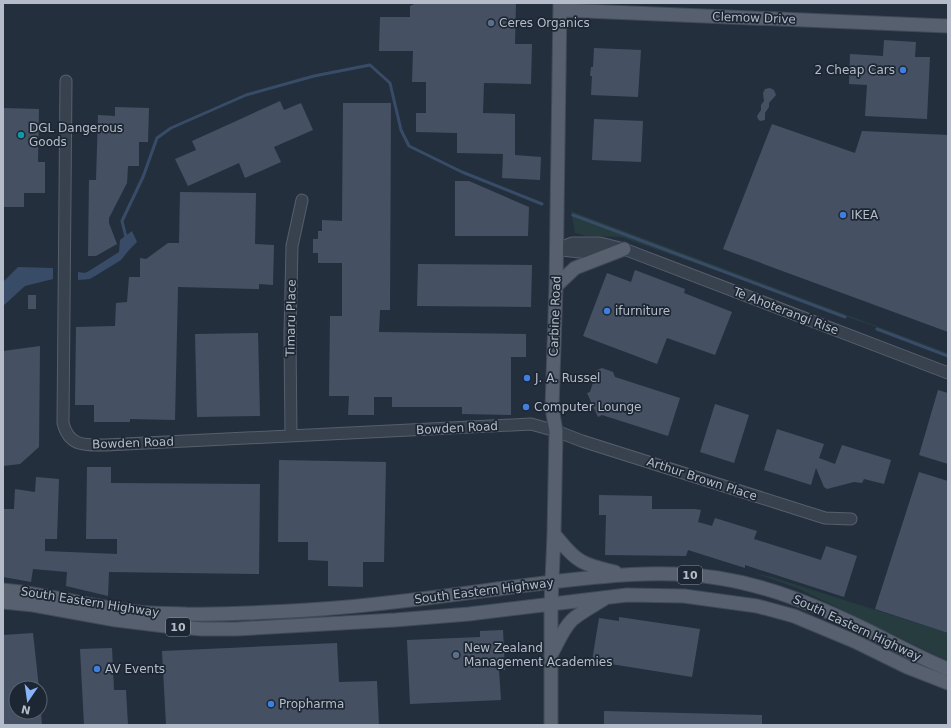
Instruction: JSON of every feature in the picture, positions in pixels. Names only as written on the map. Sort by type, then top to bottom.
[{"type":"main road","name":"Clemow Drive","points":[[561,7],[948,26]]},
{"type":"main road","name":"Carbine Road","points":[[552,725],[551,604],[556,431],[552,408],[557,249],[561,7]]},
{"type":"main road","points":[[556,286],[575,268],[624,249]]},
{"type":"main road","points":[[554,534],[581,561],[623,575]]},
{"type":"main road","name":"South Eastern Highway","points":[[3,590],[32,593],[138,612],[219,614],[324,609],[623,575],[648,573],[684,574],[719,578],[788,595],[861,627],[910,652],[948,669]]},
{"type":"main road","name":"South Eastern Highway","points":[[3,602],[33,605],[116,620],[165,626],[202,629],[236,629],[395,620],[551,604],[609,596],[660,594],[708,598],[757,606],[806,621],[854,641],[907,667],[948,683]]},
{"type":"main road","points":[[551,654],[566,627],[572,620],[609,596]]},
{"type":"street","name":"Bowden Road","points":[[66,81],[63,424],[68,435],[75,442],[87,445],[531,424],[556,431]]},
{"type":"street","name":"Timaru Place","points":[[290,436],[292,246],[302,200]]},
{"type":"street","name":"Te Ahoterangi Rise","points":[[557,249],[572,243],[600,243],[624,249],[948,373]]},
{"type":"street","name":"Arthur Brown Place","points":[[556,431],[589,443],[825,518],[851,519]]},
{"type":"green space","points":[[571,211],[948,354],[621,237],[586,236],[575,233]]},
{"type":"green space","points":[[754,573],[772,577],[948,633],[948,661],[797,588]]},
{"type":"water","points":[[132,231],[137,242],[121,260],[90,279],[78,280],[78,272],[85,273],[119,252],[120,240]]},
{"type":"water","points":[[18,267],[53,268],[53,279],[25,286],[3,306],[3,282]]},
{"type":"building","points":[[416,3],[516,3],[515,44],[532,44],[531,84],[484,83],[483,113],[515,114],[515,155],[541,157],[540,180],[502,178],[503,154],[457,153],[457,133],[416,132],[416,113],[426,113],[426,82],[412,82],[413,51],[379,51],[380,17],[410,17],[410,6]]},
{"type":"building","points":[[884,40],[916,42],[915,57],[930,57],[927,119],[865,116],[867,85],[849,84],[850,54],[883,56]]},
{"type":"building","points":[[594,48],[641,50],[638,97],[591,95],[592,76],[590,76],[591,67],[593,67]]},
{"type":"building","points":[[770,88],[774,90],[776,95],[769,103],[769,107],[765,113],[765,120],[760,121],[757,116],[764,101],[763,93],[765,89]]},
{"type":"building","points":[[280,101],[284,110],[301,103],[313,130],[274,147],[281,162],[245,178],[239,163],[188,186],[175,159],[196,150],[192,141]]},
{"type":"building","points":[[343,103],[391,103],[390,310],[380,310],[379,332],[526,334],[526,357],[511,357],[511,415],[462,414],[462,407],[392,407],[392,397],[374,397],[374,415],[348,415],[349,396],[329,396],[330,316],[342,316],[342,263],[318,263],[318,253],[313,253],[313,239],[318,239],[318,231],[322,231],[322,220],[342,221]]},
{"type":"building","points":[[115,107],[149,108],[148,142],[139,142],[139,166],[128,166],[127,183],[109,218],[109,223],[117,244],[96,256],[88,256],[89,180],[96,180],[98,115],[115,116]]},
{"type":"building","name":"DGL Dangerous Goods","points":[[3,108],[39,109],[38,162],[45,162],[45,193],[24,193],[24,207],[3,207]]},
{"type":"building","points":[[594,119],[643,121],[641,162],[592,160]]},
{"type":"building","name":"IKEA","points":[[772,124],[855,153],[862,131],[948,135],[948,332],[723,249]]},
{"type":"building","points":[[455,181],[469,181],[529,207],[528,236],[455,236]]},
{"type":"building","points":[[180,192],[256,193],[255,244],[274,245],[273,285],[259,284],[259,289],[178,287],[175,420],[130,419],[130,422],[94,422],[94,405],[75,405],[76,327],[115,326],[116,303],[127,302],[129,277],[140,277],[140,258],[146,259],[168,243],[179,243]]},
{"type":"building","points":[[418,264],[532,265],[531,307],[417,306]]},
{"type":"building","points":[[635,270],[685,289],[684,293],[732,312],[715,355],[667,338],[657,364],[583,336],[607,273],[631,282]]},
{"type":"building","points":[[28,295],[36,295],[36,309],[28,309]]},
{"type":"building","points":[[258,333],[260,416],[197,417],[195,334]]},
{"type":"building","points":[[40,346],[39,447],[20,464],[3,466],[3,351]]},
{"type":"building","points":[[602,368],[613,372],[615,377],[680,398],[668,436],[602,415],[598,417],[587,393],[590,392],[597,370]]},
{"type":"building","points":[[938,390],[948,393],[948,464],[919,455]]},
{"type":"building","points":[[715,404],[749,415],[734,463],[700,452]]},
{"type":"building","points":[[777,429],[824,444],[819,458],[835,464],[842,445],[891,460],[884,484],[864,479],[862,483],[854,482],[827,489],[824,487],[816,468],[811,485],[764,470]]},
{"type":"building","points":[[279,460],[386,462],[384,562],[363,562],[363,587],[328,586],[328,561],[308,560],[308,542],[278,542]]},
{"type":"building","points":[[87,467],[111,467],[111,483],[260,484],[259,574],[109,572],[108,596],[66,586],[67,572],[33,569],[31,582],[3,577],[3,509],[14,509],[15,489],[35,492],[36,477],[59,479],[57,539],[45,539],[45,551],[117,554],[117,539],[86,539]]},
{"type":"building","points":[[919,472],[948,481],[948,633],[875,609]]},
{"type":"building","points":[[599,495],[652,496],[652,509],[701,510],[698,522],[712,526],[715,518],[757,531],[754,539],[821,560],[826,546],[857,556],[844,597],[745,565],[745,568],[688,550],[686,556],[605,555],[606,515],[599,515]]},
{"type":"building","points":[[619,617],[700,629],[692,677],[592,661],[599,618],[619,621]]},
{"type":"building","name":"New Zealand Management Academies","points":[[503,630],[505,670],[499,670],[501,700],[410,704],[407,640],[480,637],[480,631]]},
{"type":"building","points":[[33,633],[38,680],[8,680],[8,720],[42,720],[42,725],[3,725],[3,635]]},
{"type":"building","name":"Propharma","points":[[337,643],[339,682],[377,681],[379,725],[166,725],[162,651]]},
{"type":"building","name":"AV Events","points":[[112,648],[114,690],[126,690],[128,725],[84,725],[80,649]]},
{"type":"building","points":[[604,711],[762,715],[762,725],[604,725]]},
{"type":"waterway","points":[[126,237],[122,221],[143,177],[157,138],[171,128],[246,95],[314,76],[370,65],[390,83],[401,130],[409,146],[462,172],[542,204]]},
{"type":"waterway","points":[[573,215],[845,317]]},
{"type":"waterway","points":[[877,329],[948,356]]},
{"type":"place","name":"Ceres Organics","points":[[491,23]]},
{"type":"place","name":"2 Cheap Cars","points":[[903,70]]},
{"type":"place","name":"DGL Dangerous Goods","points":[[21,135]]},
{"type":"place","name":"IKEA","points":[[843,215]]},
{"type":"place","name":"ifurniture","points":[[607,311]]},
{"type":"place","name":"J. A. Russel","points":[[527,378]]},
{"type":"place","name":"Computer Lounge","points":[[526,407]]},
{"type":"place","name":"New Zealand Management Academies","points":[[456,655]]},
{"type":"place","name":"AV Events","points":[[97,669]]},
{"type":"place","name":"Propharma","points":[[271,704]]}]
